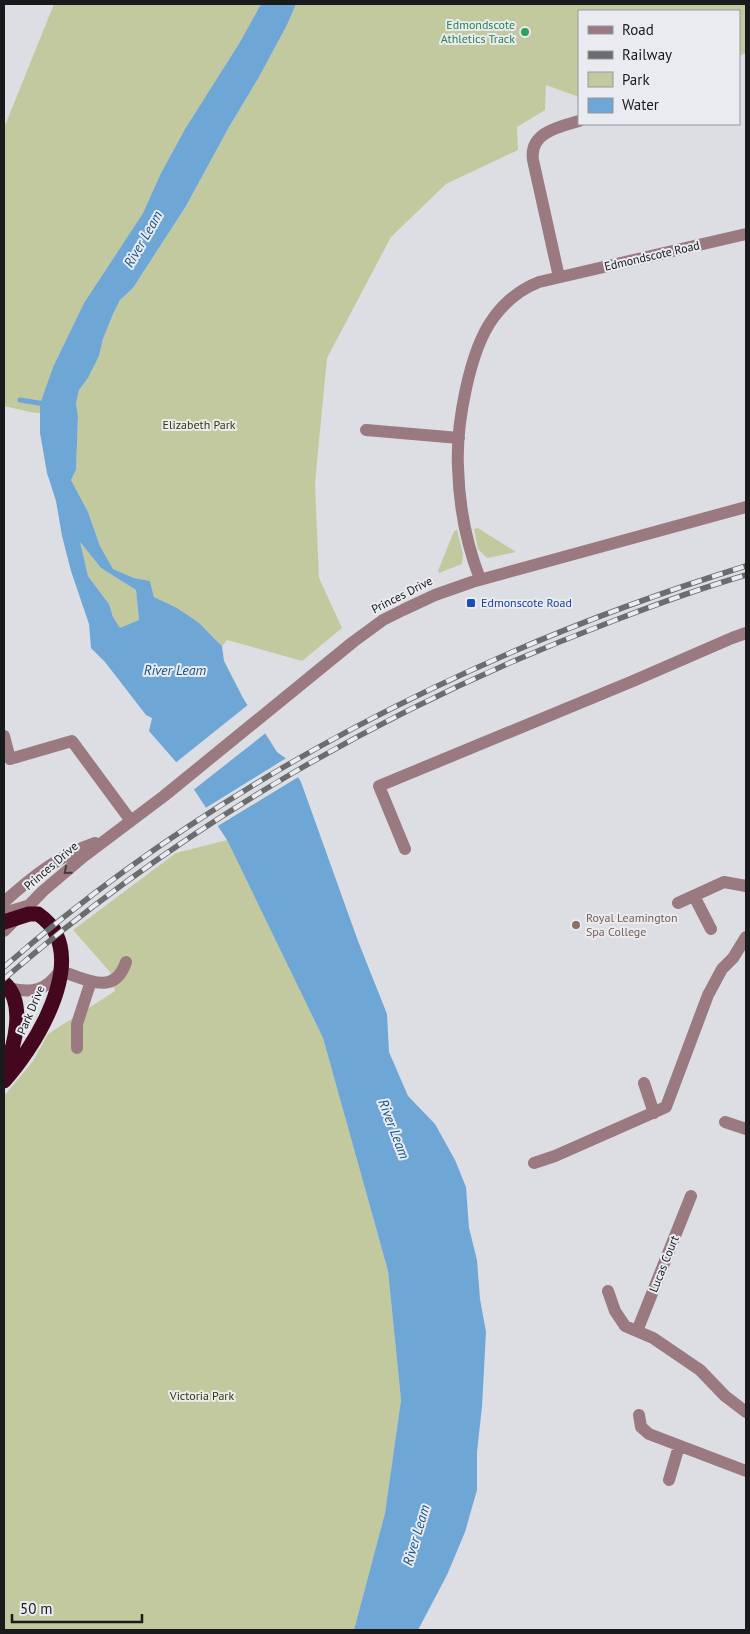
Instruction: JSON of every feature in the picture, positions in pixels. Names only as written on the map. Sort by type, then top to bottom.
[{"type":"highway","name":"Princes Drive","points":[[4,922],[28,912]]},
{"type":"highway","name":"Park Drive","points":[[4,1080],[18,1066],[30,1048],[53,1002],[60,971],[61,960],[55,932],[47,922],[28,912]]},
{"type":"highway","name":"Park Drive","points":[[4,1071],[14,1046],[16,1034],[16,1011],[7,985]]},
{"type":"street","points":[[559,277],[532,151],[540,137],[557,127],[578,121]]},
{"type":"street","name":"Edmondscote Road","points":[[480,579],[468,544],[462,509],[458,467],[459,438],[470,375],[485,332],[494,317],[505,304],[527,287],[559,277],[746,234]]},
{"type":"street","points":[[366,430],[459,438]]},
{"type":"street","name":"Princes Drive","points":[[4,931],[28,912],[47,888],[105,840],[383,620],[435,594],[480,579],[746,507]]},
{"type":"street","points":[[405,849],[379,786],[746,633]]},
{"type":"street","points":[[4,736],[10,759],[72,741],[131,821]]},
{"type":"street","name":"Princes Drive","points":[[5,899],[62,856],[105,840]]},
{"type":"street","points":[[678,903],[724,882],[746,886]]},
{"type":"street","points":[[694,896],[711,929]]},
{"type":"street","points":[[5,899],[28,912]]},
{"type":"street","points":[[4,913],[28,912]]},
{"type":"street","points":[[534,1163],[555,1156],[666,1106],[708,996],[722,969],[737,952],[746,936]]},
{"type":"street","points":[[60,971],[91,981],[106,983],[113,981],[123,970],[126,962]]},
{"type":"street","name":"Park Drive","points":[[7,985],[24,991],[41,988],[53,981],[60,971]]},
{"type":"street","points":[[77,1048],[77,1024],[91,981]]},
{"type":"street","points":[[644,1083],[654,1113]]},
{"type":"street","points":[[725,1122],[746,1129]]},
{"type":"street","name":"Lucas Court","points":[[637,1331],[691,1196]]},
{"type":"street","points":[[608,1291],[619,1318],[625,1326],[653,1338],[700,1370],[725,1396],[746,1412]]},
{"type":"street","points":[[639,1415],[641,1426],[646,1432],[746,1471]]},
{"type":"street","points":[[669,1480],[679,1446]]},
{"type":"green space","points":[[54,4],[261,4],[240,42],[185,129],[161,173],[143,213],[84,303],[53,367],[40,404],[40,413],[4,406],[4,128]]},
{"type":"green space","name":"Elizabeth Park","points":[[296,4],[746,4],[746,53],[740,56],[740,10],[578,10],[578,97],[546,85],[545,110],[517,127],[518,150],[446,184],[391,237],[327,358],[315,483],[319,578],[342,628],[302,661],[227,640],[222,646],[191,618],[154,597],[150,581],[134,578],[113,569],[100,546],[88,512],[71,480],[76,470],[78,416],[76,404],[79,390],[88,378],[99,356],[103,339],[113,314],[120,300],[133,288],[186,206],[287,25]]},
{"type":"green space","points":[[478,528],[516,552],[487,558],[478,549],[474,529]]},
{"type":"green space","points":[[457,530],[463,554],[462,564],[439,573],[438,571],[454,531]]},
{"type":"green space","points":[[79,541],[101,568],[136,590],[139,620],[120,629],[113,617],[109,604],[88,576]]},
{"type":"green space","name":"Victoria Park","points":[[227,840],[323,1038],[388,1271],[401,1400],[385,1513],[354,1630],[4,1630],[4,1096],[33,1061],[48,1034],[115,991],[110,972],[73,930],[176,853]]},
{"type":"water","name":"River Leam","points":[[261,4],[296,4],[259,77],[186,206],[133,288],[120,300],[113,314],[103,339],[99,356],[88,378],[79,390],[76,404],[78,416],[76,470],[71,480],[88,512],[100,546],[113,569],[134,578],[150,581],[154,597],[177,608],[199,623],[222,646],[224,661],[243,698],[277,752],[288,760],[301,782],[358,941],[387,1014],[389,1052],[408,1096],[435,1124],[455,1160],[466,1187],[469,1228],[477,1260],[480,1299],[486,1332],[482,1407],[477,1452],[477,1490],[465,1532],[447,1575],[418,1630],[354,1630],[385,1513],[401,1400],[388,1271],[323,1038],[227,840],[176,762],[149,731],[152,718],[146,715],[105,662],[91,648],[89,624],[71,571],[62,536],[56,501],[47,473],[40,433],[40,404],[53,367],[84,303],[143,213],[161,173],[185,129],[240,42]],"holes":[[[80,542],[101,568],[136,590],[139,620],[120,628],[113,617],[109,604],[88,576]]]},
{"type":"pier","points":[[249,704],[267,732],[192,791],[174,764]]},
{"type":"pier","points":[[288,757],[300,776],[216,827],[204,809]]},
{"type":"waterway","points":[[20,400],[45,404]]},
{"type":"railway","points":[[4,967],[86,900],[172,838],[261,780],[354,728],[449,680],[547,638],[646,599],[746,566]]},
{"type":"railway","points":[[4,979],[72,923],[144,869],[217,819],[293,773],[370,730],[450,690],[531,654],[663,602],[746,575]]},
{"type":"place","name":"Edmondscote Athletics Track","points":[[525,32]]},
{"type":"place","name":"Edmonscote Road","points":[[471,603]]},
{"type":"place","name":"Royal Leamington Spa College","points":[[576,925]]}]
